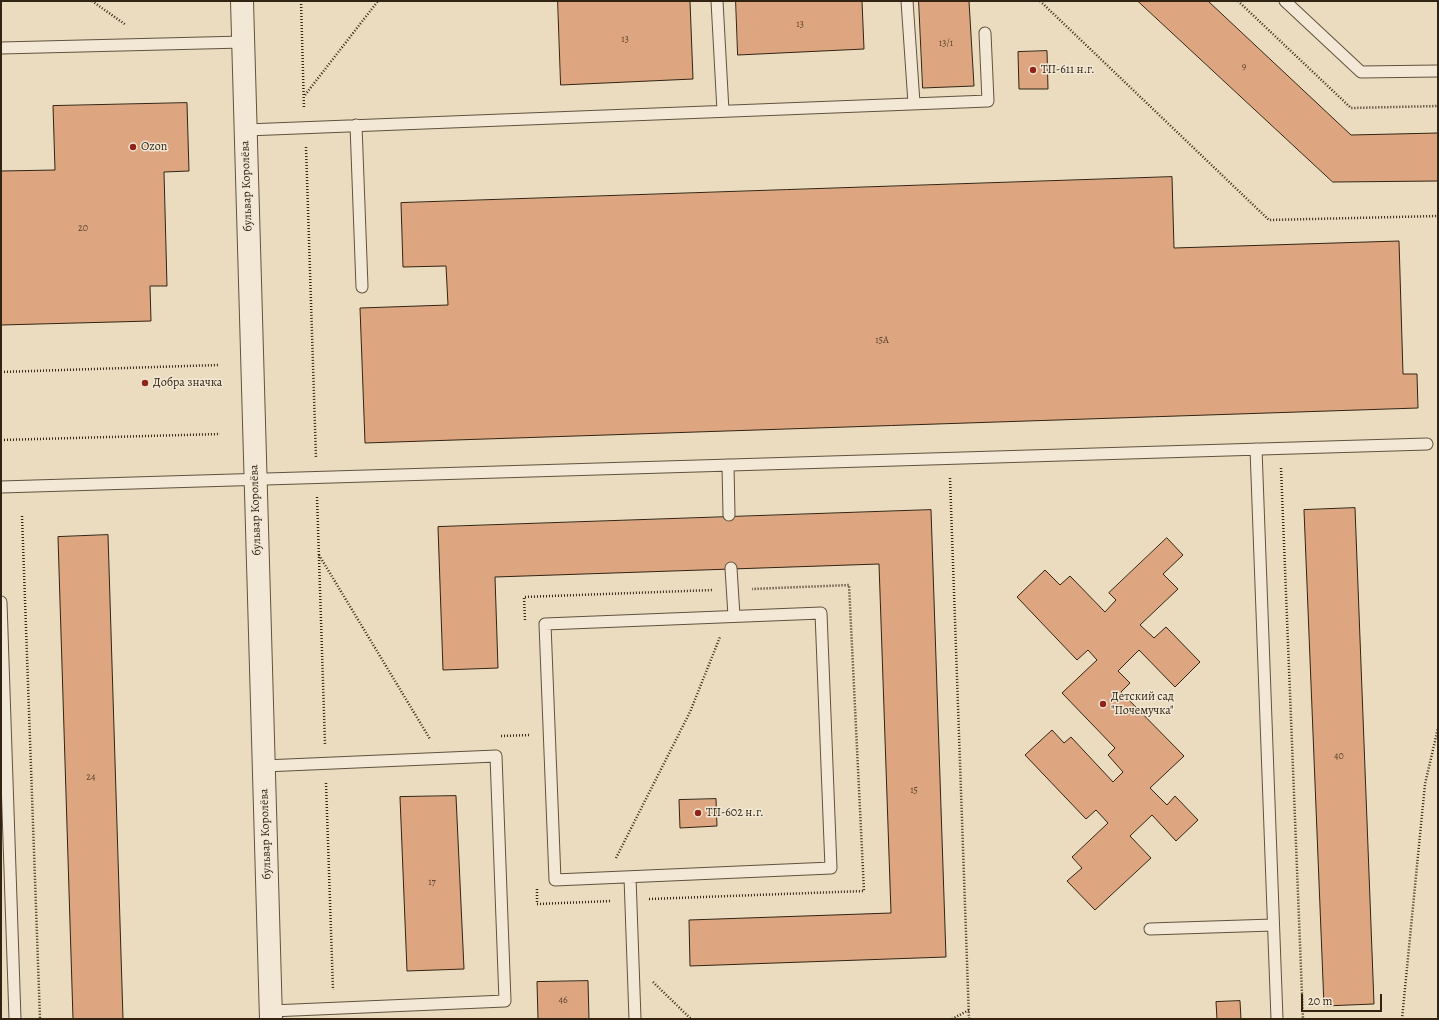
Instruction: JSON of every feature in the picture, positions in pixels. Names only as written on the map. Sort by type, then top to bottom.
[{"type":"street","name":"бульвар Королёва","points":[[242,1],[271,1015]]},
{"type":"lane","points":[[716,1],[723,111]]},
{"type":"lane","points":[[908,1],[914,103]]},
{"type":"lane","points":[[1285,1],[1361,72],[1438,71]]},
{"type":"lane","points":[[246,130],[988,101],[985,33]]},
{"type":"lane","points":[[1,48],[243,42]]},
{"type":"lane","points":[[356,125],[362,288]]},
{"type":"lane","points":[[1,487],[1427,444]]},
{"type":"lane","points":[[1256,449],[1277,1019]]},
{"type":"lane","points":[[728,465],[729,516]]},
{"type":"lane","points":[[731,568],[734,616]]},
{"type":"lane","points":[[1,602],[15,1019]]},
{"type":"lane","points":[[821,613],[831,868],[555,880],[545,624],[734,616],[821,613]]},
{"type":"lane","points":[[264,766],[496,756],[505,1001],[333,1009],[271,1015]]},
{"type":"lane","points":[[630,876],[635,1019]]},
{"type":"lane","points":[[1150,929],[1274,925]]},
{"type":"path","points":[[92,1],[126,25],[134,24]]},
{"type":"path","points":[[301,1],[333,1009]]},
{"type":"path","points":[[304,96],[378,1]]},
{"type":"path","points":[[1040,1],[1269,220],[1438,216]]},
{"type":"path","points":[[1240,2],[1244,1]]},
{"type":"path","points":[[1240,2],[1351,108],[1438,106]]},
{"type":"path","points":[[1,372],[218,365]]},
{"type":"path","points":[[1,440],[220,434]]},
{"type":"path","points":[[1280,448],[1303,1019]]},
{"type":"path","points":[[949,458],[969,1019]]},
{"type":"path","points":[[22,516],[40,1019]]},
{"type":"path","points":[[525,627],[524,597],[849,585],[864,891],[611,901],[616,856],[690,712],[720,636],[720,617]]},
{"type":"path","points":[[530,727],[530,734]]},
{"type":"path","points":[[1402,1019],[1425,784],[1438,728]]},
{"type":"path","points":[[952,1019],[969,1010]]},
{"type":"building","points":[[558,1],[690,1],[693,79],[561,85]]},
{"type":"building","points":[[736,1],[862,1],[864,49],[738,55]]},
{"type":"building","points":[[919,1],[969,1],[974,86],[923,88]]},
{"type":"building","points":[[1138,1],[1208,1],[1351,135],[1438,133],[1438,181],[1333,182]]},
{"type":"building","name":"ТП-611 н.г.","points":[[1047,51],[1048,89],[1019,89],[1018,52]]},
{"type":"building","points":[[187,103],[189,171],[164,172],[167,286],[150,286],[151,321],[1,325],[1,171],[55,170],[53,106]]},
{"type":"building","points":[[1172,177],[1174,248],[1399,241],[1403,374],[1417,374],[1418,408],[365,443],[360,308],[448,305],[446,266],[403,267],[401,203]]},
{"type":"building","points":[[1355,508],[1374,1004],[1324,1006],[1304,510]]},
{"type":"building","points":[[931,510],[946,957],[690,966],[689,920],[891,913],[879,564],[495,577],[498,668],[443,670],[438,527]]},
{"type":"building","points":[[108,535],[123,1019],[73,1019],[58,537]]},
{"type":"building","points":[[1167,538],[1183,555],[1163,574],[1178,589],[1140,625],[1154,638],[1166,627],[1200,662],[1175,687],[1139,650],[1118,671],[1130,683],[1121,692],[1184,756],[1150,788],[1167,805],[1175,796],[1198,820],[1176,841],[1152,815],[1130,836],[1151,858],[1095,910],[1067,881],[1082,868],[1072,857],[1108,823],[1096,810],[1086,819],[1025,755],[1052,730],[1064,743],[1071,737],[1113,782],[1123,772],[1108,755],[1115,748],[1062,693],[1097,660],[1088,650],[1077,660],[1017,597],[1045,570],[1060,585],[1070,576],[1105,612],[1116,600],[1109,593]]},
{"type":"building","points":[[456,796],[464,969],[407,971],[400,797]]},
{"type":"building","name":"ТП-602 н.г.","points":[[716,799],[717,826],[680,828],[679,800]]},
{"type":"building","points":[[588,981],[589,1019],[538,1019],[537,982]]},
{"type":"building","points":[[1240,1001],[1241,1019],[1217,1019],[1216,1002]]},
{"type":"place","name":"ТП-611 н.г.","points":[[1033,70]]},
{"type":"place","name":"Ozon","points":[[133,147]]},
{"type":"place","name":"Добра значка","points":[[145,383]]},
{"type":"place","name":"Детский сад \"Почемучка\"","points":[[1103,704]]},
{"type":"place","name":"ТП-602 н.г.","points":[[698,813]]}]
